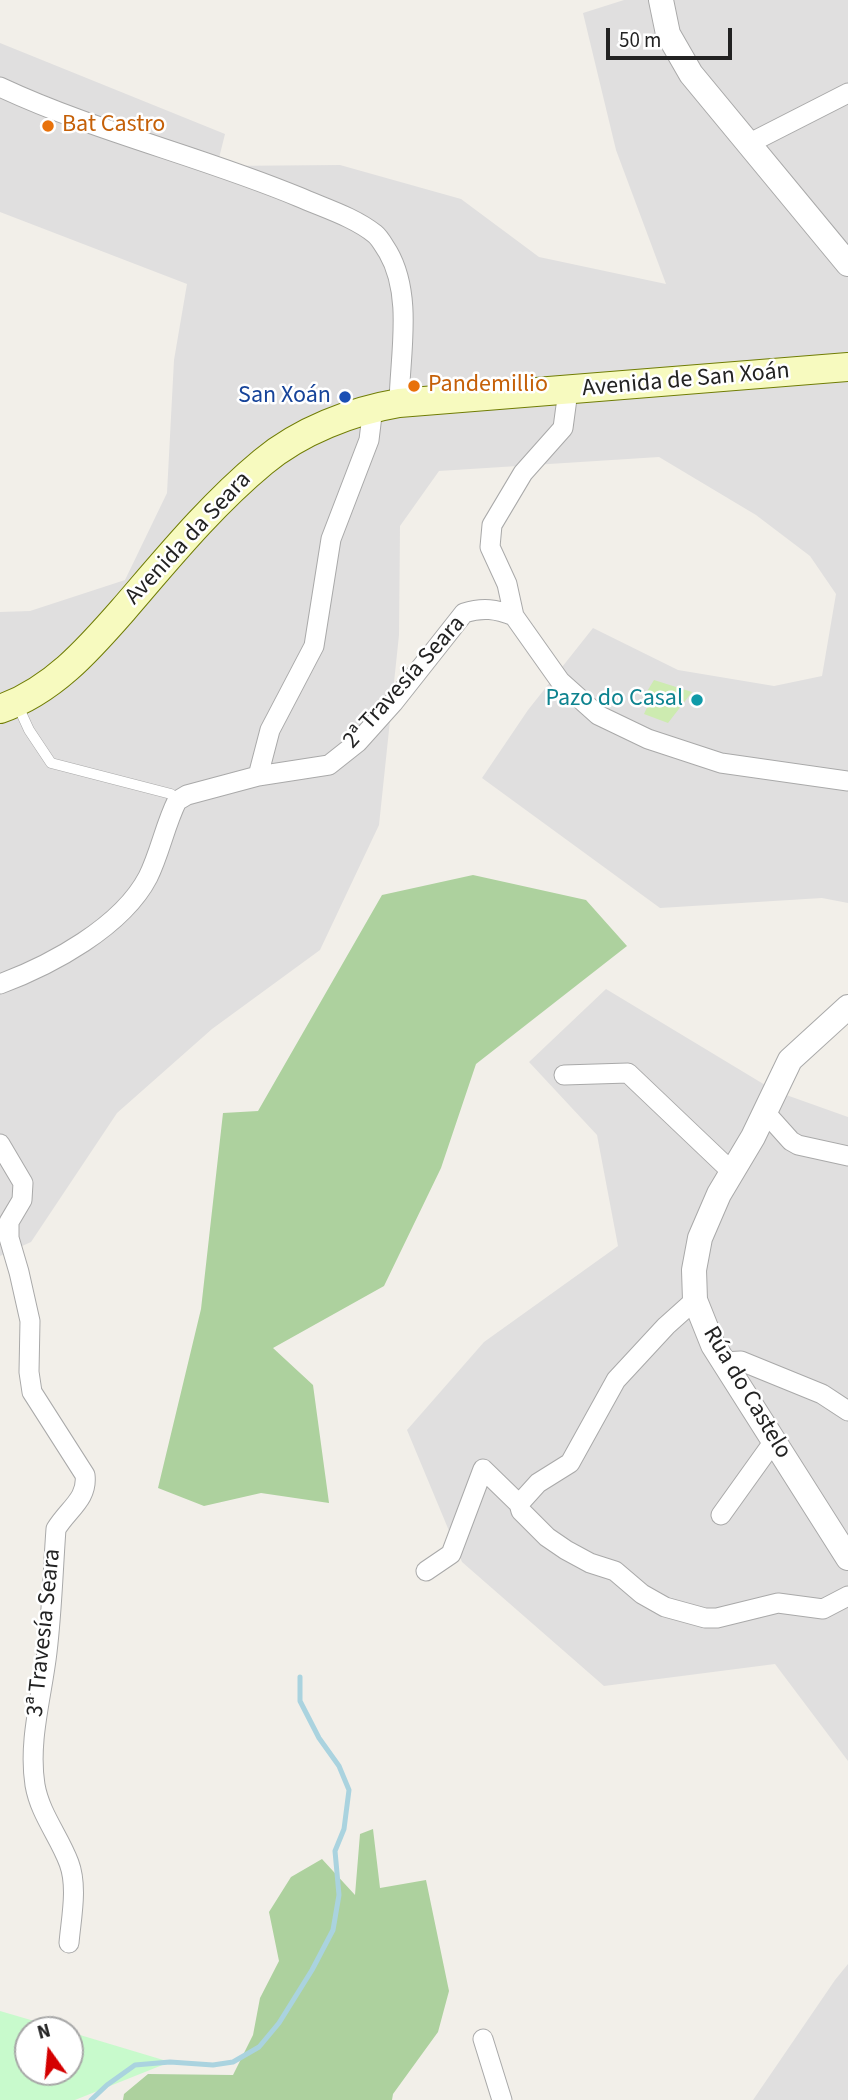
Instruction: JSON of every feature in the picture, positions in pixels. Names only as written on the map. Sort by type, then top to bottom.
[{"type":"main road","name":"Avenida de San Xoán","points":[[386,405],[848,367]]},
{"type":"main road","name":"Avenida da Seara","points":[[8,706],[66,672],[186,538],[263,461],[335,421],[386,405]]},
{"type":"street","points":[[661,0],[668,34],[691,74],[848,264]]},
{"type":"street","points":[[0,87],[111,131],[274,187],[348,218],[377,235],[398,274],[404,326],[400,356],[386,405],[369,440],[331,539],[314,646],[270,730],[258,776]]},
{"type":"street","points":[[748,144],[848,93]]},
{"type":"street","points":[[568,391],[563,428],[523,472],[492,525],[489,547],[507,584],[514,617],[560,681],[598,715],[649,739],[721,763],[848,781]]},
{"type":"street","name":"2ª Travesía Seara","points":[[177,801],[187,795],[258,776],[329,765],[358,743],[393,704],[464,613],[479,608],[499,610],[514,617]]},
{"type":"street","points":[[0,984],[70,951],[131,901],[148,877],[177,801]]},
{"type":"street","name":"Rúa do Castelo","points":[[848,1007],[790,1060],[765,1112],[719,1194],[700,1238],[694,1270],[695,1300],[713,1345],[848,1558]]},
{"type":"street","points":[[565,1075],[628,1073],[732,1172]]},
{"type":"street","points":[[765,1112],[791,1141],[848,1157]]},
{"type":"street","name":"3ª Travesía Seara","points":[[0,1144],[23,1183],[22,1200],[9,1222],[9,1238],[30,1321],[29,1372],[32,1392],[86,1475],[87,1486],[83,1496],[55,1529],[48,1651],[37,1714],[33,1761],[35,1787],[44,1816],[70,1866],[72,1894],[69,1943]]},
{"type":"street","points":[[519,1504],[538,1483],[570,1463],[616,1380],[666,1326],[695,1300]]},
{"type":"street","points":[[723,1362],[741,1361],[822,1394],[848,1412]]},
{"type":"street","points":[[721,1515],[774,1441]]},
{"type":"street","points":[[426,1571],[451,1554],[483,1469],[519,1504],[521,1511],[547,1537],[590,1563],[615,1571],[642,1594],[665,1607],[705,1618],[717,1618],[778,1603],[823,1609],[848,1596]]},
{"type":"street","points":[[483,2039],[502,2100]]},
{"type":"lane","points":[[8,706],[29,730],[51,763],[171,794],[177,801]]},
{"type":"shaded area","points":[[624,0],[848,0],[848,903],[822,898],[660,908],[482,778],[528,710],[593,628],[678,670],[774,686],[822,676],[836,594],[810,556],[756,515],[659,457],[439,471],[400,526],[399,635],[379,825],[320,950],[212,1029],[117,1113],[31,1242],[0,1256],[0,612],[30,611],[125,580],[167,493],[174,360],[187,284],[0,212],[0,43],[225,134],[217,166],[340,165],[461,199],[539,257],[666,284],[616,150],[583,13]]},
{"type":"shaded area","points":[[606,989],[775,1091],[848,1117],[848,1761],[775,1664],[604,1686],[462,1562],[407,1430],[484,1342],[618,1246],[597,1135],[529,1062]]},
{"type":"shaded area","points":[[848,1964],[848,2100],[753,2100],[835,1980]]},
{"type":"green space","points":[[654,680],[692,692],[668,723],[644,714],[650,701],[643,698]]},
{"type":"green space","points":[[473,875],[586,900],[627,946],[476,1064],[441,1168],[384,1286],[273,1348],[313,1385],[329,1503],[261,1493],[204,1506],[158,1488],[201,1309],[223,1113],[258,1111],[382,895]]},
{"type":"green space","points":[[373,1829],[380,1888],[426,1880],[449,1991],[438,2032],[393,2094],[392,2100],[123,2100],[124,2094],[148,2074],[233,2075],[253,2035],[260,1998],[279,1961],[269,1912],[291,1877],[322,1859],[355,1895],[360,1834]]},
{"type":"green space","points":[[0,2011],[17,2016],[14,2016],[14,2086],[84,2086],[84,2036],[170,2062],[75,2100],[0,2100]]},
{"type":"waterway","points":[[91,2100],[135,2065],[170,2062],[213,2065],[233,2062],[259,2047],[279,2023],[333,1930],[339,1895],[335,1851],[344,1829],[349,1790],[339,1766],[319,1738],[300,1701],[300,1677]]},
{"type":"place","name":"Bat Castro","points":[[48,126]]},
{"type":"place","name":"Pandemillio","points":[[414,386]]},
{"type":"place","name":"San Xoán","points":[[345,397]]},
{"type":"place","name":"Pazo do Casal","points":[[697,700]]}]
